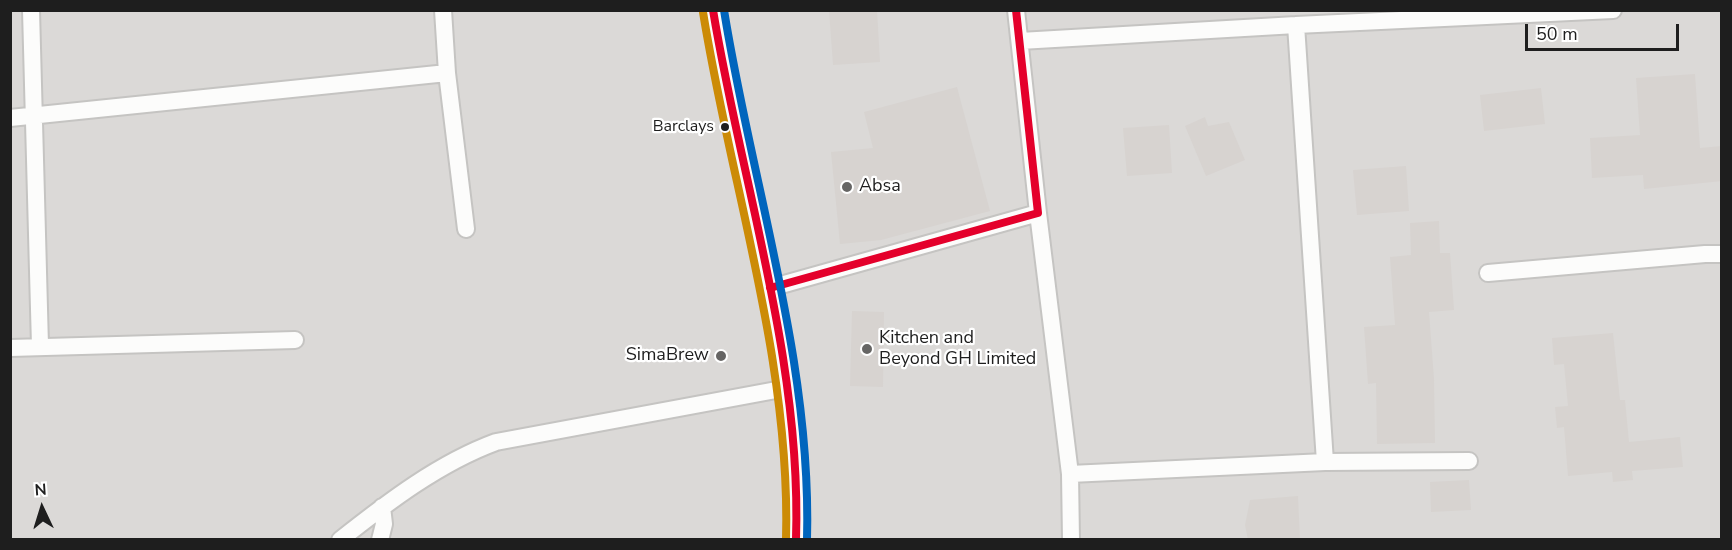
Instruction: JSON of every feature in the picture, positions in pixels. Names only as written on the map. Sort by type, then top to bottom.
[{"type":"street","points":[[31,10],[40,346]]},
{"type":"street","points":[[443,10],[447,73],[466,229]]},
{"type":"street","points":[[1016,10],[1070,474],[1071,540]]},
{"type":"street","points":[[1020,41],[1613,10]]},
{"type":"street","points":[[715,19],[734,124],[770,288],[787,388],[798,492],[796,540]]},
{"type":"street","points":[[1296,25],[1325,462]]},
{"type":"street","points":[[10,118],[447,73]]},
{"type":"street","points":[[770,288],[1038,213]]},
{"type":"street","points":[[1488,273],[1722,254]]},
{"type":"street","points":[[10,348],[295,340]]},
{"type":"street","points":[[340,540],[382,507],[470,452],[496,442],[787,388]]},
{"type":"street","points":[[1070,474],[1325,462],[1468,461]]},
{"type":"street","points":[[380,540],[384,524],[382,507]]},
{"type":"shaded area","points":[[11,11],[1721,11],[1721,539],[11,539]]},
{"type":"building","points":[[829,10],[877,10],[880,62],[833,65]]},
{"type":"building","points":[[1695,74],[1700,148],[1722,146],[1722,181],[1644,189],[1643,175],[1592,178],[1590,138],[1640,135],[1636,78]]},
{"type":"building","points":[[957,87],[990,211],[881,240],[840,244],[831,152],[873,148],[864,112]]},
{"type":"building","points":[[1541,88],[1545,124],[1484,131],[1480,95]]},
{"type":"building","points":[[1205,117],[1208,126],[1229,122],[1245,160],[1206,176],[1185,126]]},
{"type":"building","points":[[1169,125],[1172,173],[1127,176],[1123,128]]},
{"type":"building","points":[[1406,166],[1409,211],[1357,215],[1353,170]]},
{"type":"building","points":[[1439,221],[1440,253],[1450,253],[1454,310],[1429,312],[1434,379],[1435,443],[1377,444],[1376,383],[1368,384],[1364,327],[1395,325],[1390,257],[1411,255],[1410,223]]},
{"type":"building","points":[[852,311],[884,312],[883,387],[850,386]]},
{"type":"building","points":[[1613,333],[1620,400],[1625,400],[1629,442],[1680,437],[1683,467],[1632,471],[1633,480],[1613,482],[1612,472],[1568,476],[1564,427],[1557,428],[1555,407],[1568,406],[1564,364],[1554,365],[1552,338]]},
{"type":"building","points":[[1469,480],[1471,510],[1431,512],[1430,482]]},
{"type":"building","points":[[1298,496],[1300,540],[1248,540],[1245,525],[1250,500]]},
{"type":"transit line","points":[[713,10],[780,340],[790,406],[795,473],[796,540]]},
{"type":"transit line","points":[[724,10],[790,340],[800,406],[806,473],[807,540]]},
{"type":"transit line","points":[[770,288],[1038,213],[1016,10]]},
{"type":"transit line","points":[[703,12],[769,340],[779,406],[785,473],[786,540]]},
{"type":"place","name":"Barclays","points":[[725,127]]},
{"type":"place","name":"Absa","points":[[847,187]]},
{"type":"place","name":"Kitchen and Beyond GH Limited","points":[[867,349]]},
{"type":"place","name":"SimaBrew","points":[[721,356]]}]
